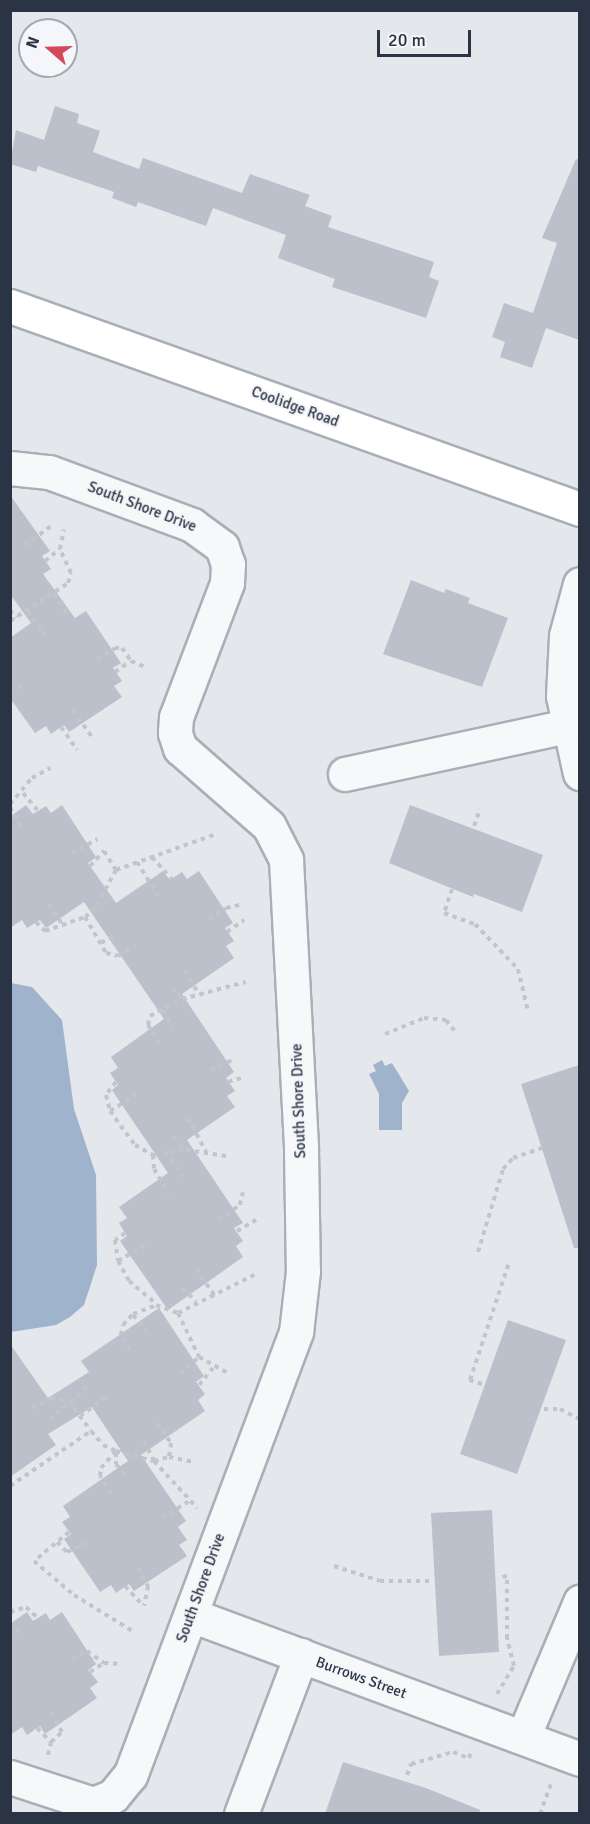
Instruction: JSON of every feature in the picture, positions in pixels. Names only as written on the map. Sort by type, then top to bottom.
[{"type":"street","name":"Coolidge Road","points":[[10,306],[579,509]]},
{"type":"street","name":"South Shore Drive","points":[[10,468],[49,472],[208,533],[222,547],[228,564],[227,583],[176,717],[175,733],[180,748],[269,826],[286,860],[301,1150],[302,1302],[296,1332],[191,1615],[122,1788],[93,1804],[10,1777]]},
{"type":"street","points":[[579,584],[566,636],[563,696],[567,726],[579,773]]},
{"type":"street","points":[[345,774],[567,726]]},
{"type":"street","points":[[523,1737],[579,1602]]},
{"type":"street","points":[[191,1615],[301,1655]]},
{"type":"street","name":"Burrows Street","points":[[241,1814],[301,1655],[579,1759]]},
{"type":"path","points":[[25,545],[53,525]]},
{"type":"path","points":[[10,621],[68,583],[71,573],[60,549],[64,530]]},
{"type":"path","points":[[45,561],[60,549]]},
{"type":"path","points":[[54,594],[67,613]]},
{"type":"path","points":[[10,610],[16,618]]},
{"type":"path","points":[[27,611],[46,635]]},
{"type":"path","points":[[97,659],[115,648],[122,648],[131,661],[145,667]]},
{"type":"path","points":[[116,672],[131,661]]},
{"type":"path","points":[[10,693],[23,685]]},
{"type":"path","points":[[73,710],[93,739]]},
{"type":"path","points":[[61,727],[77,750]]},
{"type":"path","points":[[22,829],[10,806],[32,778],[50,768]]},
{"type":"path","points":[[23,792],[38,811]]},
{"type":"path","points":[[474,826],[480,809]]},
{"type":"path","points":[[36,922],[45,931],[64,927],[95,908],[116,870],[216,834]]},
{"type":"path","points":[[72,853],[97,839]]},
{"type":"path","points":[[90,866],[104,851],[116,870]]},
{"type":"path","points":[[152,857],[172,879]]},
{"type":"path","points":[[137,862],[158,896]]},
{"type":"path","points":[[452,889],[444,913],[475,924],[518,969],[528,1011]]},
{"type":"path","points":[[48,904],[64,927]]},
{"type":"path","points":[[209,919],[226,908],[243,904]]},
{"type":"path","points":[[84,916],[106,953],[118,956],[135,945]]},
{"type":"path","points":[[227,932],[244,920]]},
{"type":"path","points":[[101,943],[116,934]]},
{"type":"path","points":[[184,971],[199,994]]},
{"type":"path","points":[[159,1044],[147,1025],[150,1016],[182,999],[246,982]]},
{"type":"path","points":[[172,988],[182,999]]},
{"type":"path","points":[[162,1010],[173,1027]]},
{"type":"path","points":[[385,1034],[424,1018],[446,1020],[456,1034]]},
{"type":"path","points":[[211,1070],[232,1060]]},
{"type":"path","points":[[228,1082],[241,1078]]},
{"type":"path","points":[[116,1082],[106,1095],[110,1111],[135,1145],[153,1155],[186,1150],[227,1156]]},
{"type":"path","points":[[110,1111],[136,1095]]},
{"type":"path","points":[[188,1119],[207,1153]]},
{"type":"path","points":[[173,1137],[186,1150]]},
{"type":"path","points":[[478,1252],[503,1169],[513,1158],[542,1148]]},
{"type":"path","points":[[165,1152],[183,1177]]},
{"type":"path","points":[[153,1155],[154,1169],[169,1194]]},
{"type":"path","points":[[219,1220],[240,1205],[243,1192]]},
{"type":"path","points":[[237,1232],[256,1220]]},
{"type":"path","points":[[125,1233],[115,1240],[118,1261],[129,1281],[156,1305],[178,1313],[199,1357],[213,1368],[228,1372]]},
{"type":"path","points":[[118,1261],[145,1245]]},
{"type":"path","points":[[482,1384],[470,1380],[509,1263]]},
{"type":"path","points":[[196,1269],[214,1295]]},
{"type":"path","points":[[178,1313],[196,1301],[214,1295],[258,1273]]},
{"type":"path","points":[[182,1288],[196,1301]]},
{"type":"path","points":[[130,1349],[122,1335],[123,1325],[133,1314],[156,1305]]},
{"type":"path","points":[[133,1314],[146,1330]]},
{"type":"path","points":[[180,1373],[199,1357]]},
{"type":"path","points":[[199,1385],[213,1368]]},
{"type":"path","points":[[50,1420],[87,1387]]},
{"type":"path","points":[[32,1408],[51,1398],[69,1401],[103,1445],[116,1451],[154,1461],[169,1457],[195,1462]]},
{"type":"path","points":[[80,1416],[106,1398]]},
{"type":"path","points":[[544,1409],[560,1409],[579,1419]]},
{"type":"path","points":[[157,1424],[171,1443],[169,1457]]},
{"type":"path","points":[[10,1486],[92,1431]]},
{"type":"path","points":[[144,1441],[154,1461],[188,1502],[207,1514]]},
{"type":"path","points":[[116,1451],[116,1464],[126,1476]]},
{"type":"path","points":[[111,1493],[100,1476],[101,1468],[116,1451]]},
{"type":"path","points":[[162,1518],[188,1502]]},
{"type":"path","points":[[69,1532],[34,1561],[74,1595],[134,1632]]},
{"type":"path","points":[[57,1542],[67,1552],[87,1543]]},
{"type":"path","points":[[334,1566],[380,1581],[432,1581]]},
{"type":"path","points":[[125,1586],[144,1606],[147,1586],[138,1568]]},
{"type":"path","points":[[407,1774],[411,1764],[453,1752],[469,1758],[483,1723],[514,1666],[507,1638],[507,1576],[498,1578]]},
{"type":"path","points":[[10,1612],[26,1607],[38,1618]]},
{"type":"path","points":[[10,1623],[22,1636]]},
{"type":"path","points":[[72,1660],[87,1651],[94,1652],[104,1663]]},
{"type":"path","points":[[90,1672],[104,1663],[122,1664]]},
{"type":"path","points":[[46,1760],[51,1742],[62,1732],[50,1711]]},
{"type":"path","points":[[37,1728],[51,1742]]},
{"type":"water","points":[[11,983],[32,987],[62,1020],[74,1109],[96,1175],[97,1265],[84,1305],[70,1317],[56,1325],[11,1332]]},
{"type":"water","points":[[382,1060],[385,1066],[392,1063],[409,1091],[402,1103],[402,1130],[379,1130],[379,1094],[369,1074],[376,1071],[373,1065]]},
{"type":"building","points":[[55,106],[79,114],[77,123],[100,131],[93,152],[139,169],[143,158],[242,193],[250,174],[310,195],[305,206],[332,216],[328,227],[434,262],[429,277],[439,281],[426,318],[332,287],[335,279],[278,258],[286,235],[213,208],[206,226],[138,202],[136,207],[112,198],[114,192],[38,166],[36,172],[10,164],[16,130],[44,140]]},
{"type":"building","points":[[576,159],[579,160],[579,340],[546,328],[532,368],[500,357],[505,342],[492,337],[504,303],[533,313],[557,243],[542,238]]},
{"type":"building","points":[[10,495],[50,551],[42,556],[51,569],[43,574],[75,618],[86,611],[121,663],[113,668],[122,681],[114,686],[122,697],[69,732],[64,725],[51,734],[46,726],[35,733],[10,698],[10,638],[31,623],[10,594]]},
{"type":"building","points":[[411,580],[444,593],[446,589],[470,598],[468,603],[508,618],[482,687],[383,654]]},
{"type":"building","points":[[26,805],[33,814],[46,806],[51,813],[62,805],[96,857],[88,863],[116,903],[163,871],[170,880],[182,872],[187,879],[199,871],[233,923],[225,928],[234,941],[226,946],[234,958],[182,994],[234,1072],[226,1078],[235,1091],[227,1096],[235,1107],[187,1140],[243,1223],[234,1228],[243,1241],[236,1246],[243,1257],[168,1310],[120,1241],[127,1236],[119,1223],[127,1218],[119,1207],[168,1173],[112,1090],[118,1085],[110,1073],[118,1068],[111,1057],[164,1019],[84,902],[46,928],[40,920],[27,928],[22,920],[10,928],[10,817]]},
{"type":"building","points":[[410,805],[543,855],[522,912],[474,894],[473,897],[389,863]]},
{"type":"building","points":[[579,1065],[579,1248],[574,1248],[521,1084]]},
{"type":"building","points":[[159,1308],[204,1376],[196,1382],[205,1394],[198,1400],[205,1411],[141,1455],[186,1521],[178,1527],[187,1540],[179,1545],[187,1556],[134,1591],[129,1584],[116,1593],[111,1585],[100,1592],[64,1539],[71,1534],[62,1522],[70,1517],[63,1506],[128,1461],[92,1407],[48,1434],[56,1445],[10,1477],[10,1344],[48,1398],[89,1372],[81,1361]]},
{"type":"building","points":[[508,1320],[566,1340],[517,1474],[460,1454]]},
{"type":"building","points":[[492,1510],[499,1652],[439,1656],[431,1513]]},
{"type":"building","points":[[27,1612],[33,1621],[46,1613],[50,1620],[62,1612],[96,1664],[88,1670],[98,1682],[90,1688],[97,1698],[45,1734],[40,1726],[27,1735],[22,1727],[10,1735],[10,1624]]},
{"type":"building","points":[[343,1762],[426,1788],[480,1810],[479,1814],[325,1814]]}]
